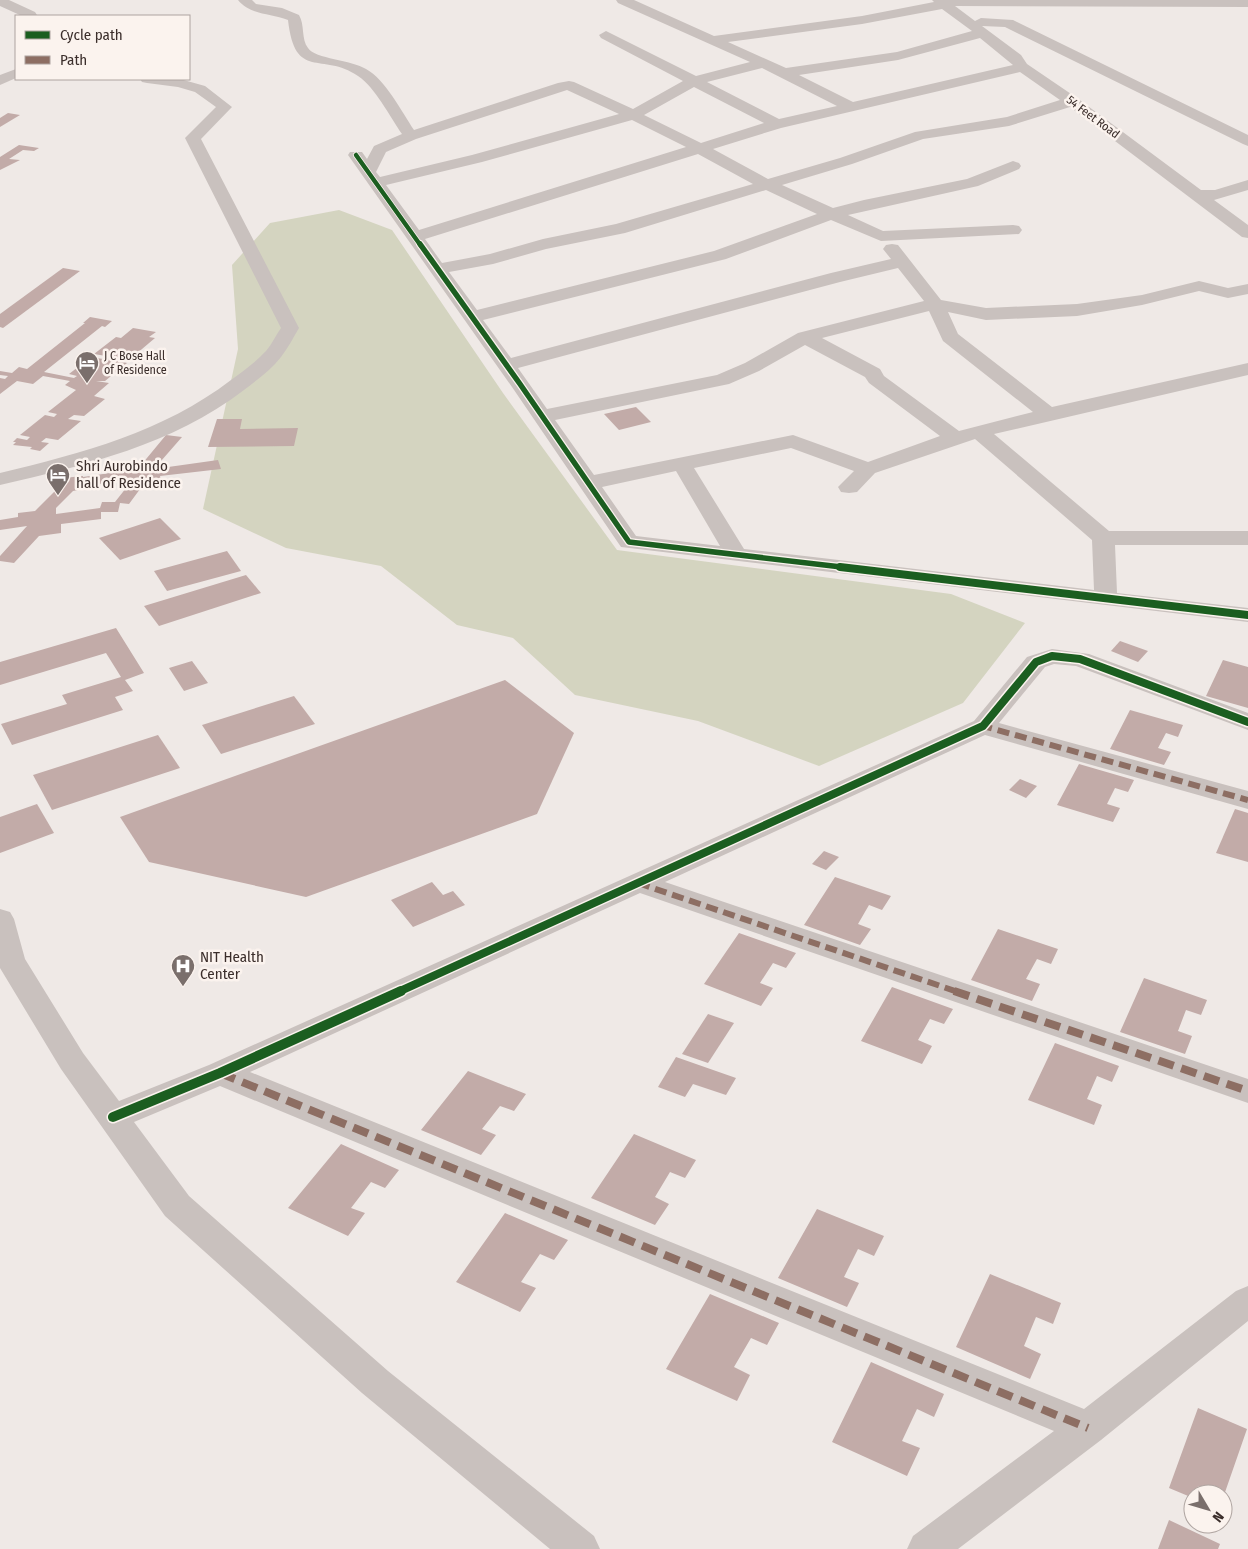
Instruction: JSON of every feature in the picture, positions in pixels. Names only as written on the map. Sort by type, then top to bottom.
[{"type":"street","points":[[0,0],[30,15]]},
{"type":"street","points":[[245,0],[252,7],[277,11],[294,18],[295,38],[304,54],[320,62],[329,61],[346,64],[364,72],[411,136]]},
{"type":"street","points":[[623,0],[639,3],[851,107]]},
{"type":"street","points":[[712,40],[862,20],[948,2],[1248,3]]},
{"type":"street","name":"54 Feet Road","points":[[948,2],[1248,217]]},
{"type":"street","points":[[784,73],[898,56],[981,27],[1008,23],[1248,141]]},
{"type":"street","name":"54 Feet Road","points":[[981,27],[1016,58],[1022,67],[1072,101],[1248,233]]},
{"type":"street","points":[[606,35],[644,53],[776,124]]},
{"type":"street","points":[[366,170],[476,159],[633,115],[694,81],[764,64]]},
{"type":"street","points":[[415,237],[776,124],[1022,67]]},
{"type":"street","points":[[0,68],[15,71]]},
{"type":"street","points":[[0,81],[15,72]]},
{"type":"street","points":[[0,478],[68,462],[134,443],[185,421],[229,393],[272,357],[290,328],[193,138],[225,108],[200,89],[180,82],[158,80]]},
{"type":"street","points":[[366,170],[380,149],[411,136],[569,85],[698,147],[765,184],[881,236],[935,304],[950,337],[1048,414]]},
{"type":"street","points":[[438,269],[493,258],[543,244],[619,229],[846,161],[920,135],[1009,121],[1072,101]]},
{"type":"street","points":[[472,317],[720,254],[832,214],[864,205],[946,189],[987,172],[1013,166]]},
{"type":"street","points":[[366,170],[507,365],[629,542],[1248,616]]},
{"type":"street","points":[[1198,195],[1216,194],[1248,185]]},
{"type":"street","points":[[881,236],[1013,230]]},
{"type":"street","points":[[507,365],[837,277],[903,262]]},
{"type":"street","points":[[542,416],[722,380],[752,367],[805,337],[935,304],[986,314],[1068,310],[1142,300],[1199,286],[1228,293],[1248,289]]},
{"type":"street","points":[[805,337],[873,373],[876,379],[955,438]]},
{"type":"street","points":[[849,487],[868,469],[955,438],[1048,414],[1248,370]]},
{"type":"street","points":[[979,432],[1103,538],[1248,538]]},
{"type":"street","points":[[588,482],[793,441],[868,469]]},
{"type":"street","points":[[681,463],[737,555]]},
{"type":"street","points":[[1103,538],[1106,599]]},
{"type":"street","points":[[112,1117],[220,1073],[983,726],[1036,662],[1052,656],[1080,659],[1248,722]]},
{"type":"street","points":[[983,726],[1248,800]]},
{"type":"street","points":[[637,882],[1248,1092]]},
{"type":"street","points":[[0,919],[10,960],[72,1062],[177,1206],[375,1382],[580,1549]]},
{"type":"street","points":[[220,1073],[1088,1428]]},
{"type":"street","points":[[927,1549],[1088,1428],[1248,1301]]},
{"type":"green space","points":[[339,210],[392,230],[503,393],[617,550],[951,594],[1025,623],[963,703],[819,766],[698,721],[575,695],[513,638],[457,625],[381,566],[286,548],[203,509],[238,349],[232,265],[270,223]]},
{"type":"building","points":[[8,113],[20,115],[0,127],[0,118]]},
{"type":"building","points":[[19,145],[39,148],[34,151],[23,150],[9,159],[20,160],[0,170],[0,157]]},
{"type":"building","points":[[63,268],[80,271],[3,328],[0,327],[0,314]]},
{"type":"building","name":"J C Bose Hall of Residence","points":[[90,317],[112,321],[105,327],[102,326],[44,372],[74,378],[77,376],[69,374],[91,357],[103,359],[106,356],[94,354],[116,337],[121,338],[133,328],[156,332],[149,337],[155,338],[129,360],[120,359],[116,361],[127,363],[105,381],[96,381],[109,383],[94,396],[105,399],[84,416],[74,415],[68,419],[81,421],[58,440],[46,438],[41,442],[49,443],[40,451],[30,449],[32,447],[13,445],[17,438],[27,440],[30,437],[20,435],[45,415],[54,417],[57,414],[48,412],[76,390],[65,385],[70,381],[43,376],[33,384],[17,381],[0,394],[0,378],[5,379],[8,376],[0,375],[0,371],[12,373],[19,367],[27,369]]},
{"type":"building","points":[[636,407],[651,422],[619,430],[604,414]]},
{"type":"building","points":[[217,419],[242,419],[240,429],[298,428],[294,446],[208,447]]},
{"type":"building","name":"Shri Aurobindo hall of Residence","points":[[166,435],[182,437],[154,469],[218,460],[221,469],[160,476],[162,483],[143,485],[129,504],[120,503],[118,512],[101,512],[101,519],[61,524],[61,533],[39,536],[14,563],[0,561],[0,556],[27,526],[0,530],[0,520],[18,517],[18,513],[35,511],[57,489],[63,478],[123,471],[122,465],[128,463],[142,464]],"holes":[[[123,480],[130,483],[115,502],[102,502],[100,508],[56,514],[56,508],[73,491],[83,489],[83,487]]]},
{"type":"building","points":[[160,518],[181,539],[120,560],[99,538]]},
{"type":"building","points":[[227,551],[241,571],[167,591],[154,571]]},
{"type":"building","points":[[246,575],[261,593],[159,626],[144,606]]},
{"type":"building","points":[[116,628],[144,673],[125,680],[133,691],[115,697],[123,710],[12,745],[1,724],[67,704],[62,695],[121,677],[106,653],[0,685],[0,662]]},
{"type":"building","points":[[1120,641],[1148,651],[1138,662],[1111,651]]},
{"type":"building","points":[[1223,660],[1248,667],[1248,708],[1206,696]]},
{"type":"building","points":[[192,661],[208,683],[184,691],[169,668]]},
{"type":"building","points":[[505,680],[574,733],[537,814],[306,897],[149,862],[120,817]]},
{"type":"building","points":[[294,696],[315,724],[221,754],[202,725]]},
{"type":"building","points":[[1130,710],[1183,725],[1178,737],[1166,733],[1158,748],[1171,752],[1164,765],[1110,749]]},
{"type":"building","points":[[158,735],[180,768],[52,810],[33,775]]},
{"type":"building","points":[[1079,764],[1134,780],[1128,792],[1115,788],[1107,804],[1120,808],[1113,822],[1057,805]]},
{"type":"building","points":[[1020,779],[1037,786],[1026,798],[1009,790]]},
{"type":"building","points":[[37,804],[54,833],[0,853],[0,817]]},
{"type":"building","points":[[1235,809],[1248,813],[1248,862],[1216,853]]},
{"type":"building","points":[[824,851],[839,857],[826,870],[812,864]]},
{"type":"building","points":[[835,877],[891,896],[882,910],[869,905],[858,924],[871,929],[860,945],[804,925]]},
{"type":"building","points":[[432,882],[443,895],[453,891],[465,905],[413,927],[391,900]]},
{"type":"building","points":[[998,929],[1058,949],[1051,964],[1037,959],[1026,979],[1040,984],[1032,1001],[971,980]]},
{"type":"building","points":[[739,933],[796,953],[786,968],[773,963],[760,983],[773,988],[761,1006],[704,984]]},
{"type":"building","points":[[1144,978],[1207,1000],[1201,1015],[1186,1010],[1178,1031],[1192,1036],[1185,1054],[1120,1032]]},
{"type":"building","points":[[892,987],[953,1009],[944,1024],[930,1019],[918,1040],[932,1046],[922,1064],[861,1041]]},
{"type":"building","points":[[708,1014],[734,1023],[708,1063],[682,1054]]},
{"type":"building","points":[[1055,1043],[1119,1066],[1112,1082],[1097,1076],[1087,1099],[1102,1105],[1094,1125],[1028,1100]]},
{"type":"building","points":[[676,1057],[736,1078],[726,1095],[693,1084],[685,1097],[658,1087]]},
{"type":"building","points":[[468,1071],[526,1094],[514,1111],[500,1106],[482,1129],[496,1135],[481,1155],[421,1130]]},
{"type":"building","points":[[634,1134],[696,1160],[685,1178],[670,1172],[655,1197],[669,1204],[655,1225],[591,1198]]},
{"type":"building","points":[[341,1144],[399,1170],[385,1188],[371,1182],[351,1208],[365,1213],[348,1236],[288,1208]]},
{"type":"building","points":[[817,1209],[884,1236],[874,1256],[858,1249],[844,1277],[859,1283],[847,1307],[778,1278]]},
{"type":"building","points":[[505,1213],[568,1240],[554,1260],[540,1254],[521,1282],[536,1288],[520,1312],[456,1282]]},
{"type":"building","points":[[990,1274],[1061,1303],[1053,1324],[1036,1317],[1024,1346],[1041,1354],[1030,1379],[956,1347]]},
{"type":"building","points":[[710,1294],[779,1323],[767,1345],[751,1338],[734,1367],[750,1375],[737,1401],[666,1369]]},
{"type":"building","points":[[871,1362],[944,1394],[934,1417],[917,1409],[902,1441],[920,1448],[907,1476],[832,1442]]},
{"type":"building","points":[[1198,1408],[1247,1429],[1228,1484],[1183,1484],[1183,1494],[1169,1488]]},
{"type":"building","points":[[1169,1520],[1183,1527],[1183,1534],[1199,1534],[1220,1544],[1218,1549],[1158,1549]]},
{"type":"marked path","points":[[985,724],[983,726],[1248,800]]},
{"type":"marked path","points":[[638,883],[1248,1091]]},
{"type":"marked path","points":[[220,1073],[1088,1428]]},
{"type":"cycle path","points":[[356,155],[520,384],[629,542],[1248,615]]},
{"type":"cycle path","points":[[113,1117],[220,1073],[983,726],[1036,662],[1052,656],[1080,659],[1248,722]]},
{"type":"place","name":"J C Bose Hall of Residence","points":[[87,384]]},
{"type":"place","name":"Shri Aurobindo hall of Residence","points":[[58,496]]},
{"type":"place","name":"NIT Health Center","points":[[183,987]]}]
